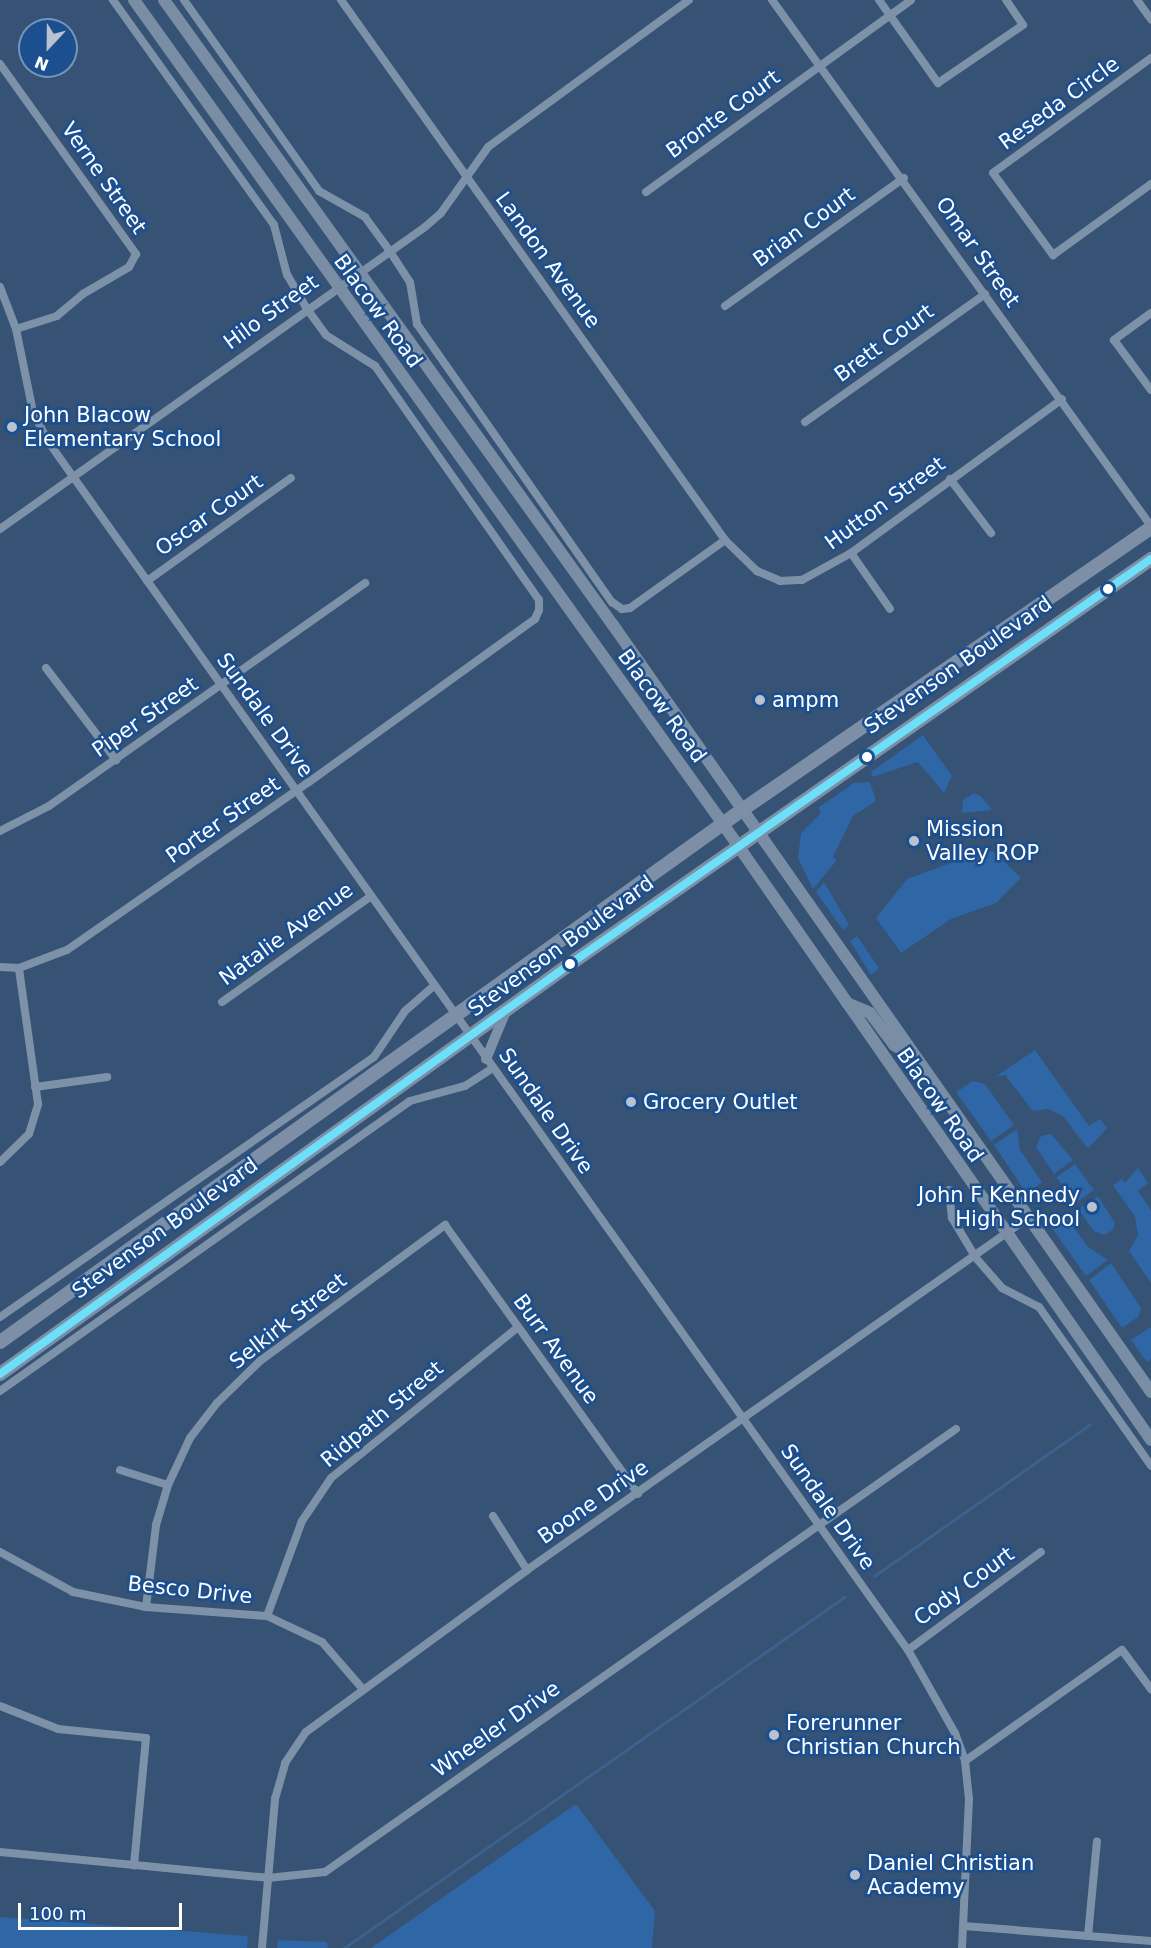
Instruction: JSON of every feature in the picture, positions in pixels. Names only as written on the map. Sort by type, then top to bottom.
[{"type":"main road","name":"Blacow Road","points":[[134,0],[336,287],[723,824],[1006,1235],[1151,1440]]},
{"type":"main road","name":"Blacow Road","points":[[164,0],[758,832],[1151,1392]]},
{"type":"main road","name":"Stevenson Boulevard","points":[[0,1342],[742,810],[1151,527]]},
{"type":"main road","name":"Stevenson Boulevard","points":[[0,1374],[738,846],[1151,559]]},
{"type":"main road","points":[[846,1002],[870,1013],[894,1045],[920,1061]]},
{"type":"street","name":"Blacow Road","points":[[113,0],[274,225],[287,275],[307,309],[326,335],[375,366],[539,600],[540,610]]},
{"type":"street","name":"Blacow Road","points":[[184,0],[320,191],[365,217],[410,282],[417,324],[622,609],[725,540]]},
{"type":"street","name":"Landon Avenue","points":[[341,0],[725,540]]},
{"type":"street","name":"Hilo Street","points":[[0,529],[441,213],[488,147],[689,0]]},
{"type":"street","name":"Omar Street","points":[[772,0],[904,178],[1151,527]]},
{"type":"street","points":[[879,0],[888,16],[939,83],[1023,25],[1006,0]]},
{"type":"street","name":"Bronte Court","points":[[646,192],[911,0]]},
{"type":"street","points":[[1137,0],[1151,19]]},
{"type":"street","name":"Reseda Circle","points":[[1151,58],[993,173],[1053,255],[1151,184]]},
{"type":"street","name":"Verne Street","points":[[0,63],[136,254],[129,267],[83,294],[57,316],[16,329]]},
{"type":"street","name":"Brian Court","points":[[725,306],[904,178]]},
{"type":"street","name":"Sundale Drive","points":[[0,287],[16,329],[33,412],[72,476],[908,1650],[956,1732],[965,1761],[969,1799],[962,1948]]},
{"type":"street","name":"Brett Court","points":[[805,422],[984,294]]},
{"type":"street","points":[[1151,313],[1114,340],[1151,390]]},
{"type":"street","name":"Hutton Street","points":[[725,540],[757,571],[780,581],[802,580],[851,553],[1062,399]]},
{"type":"street","name":"Oscar Court","points":[[147,581],[291,478]]},
{"type":"street","points":[[950,479],[991,533]]},
{"type":"street","points":[[851,553],[890,609]]},
{"type":"street","name":"Piper Street","points":[[0,831],[21,824],[116,760],[365,583]]},
{"type":"street","name":"Porter Street","points":[[0,967],[19,968],[67,950],[535,619],[540,610]]},
{"type":"street","points":[[46,668],[116,760]]},
{"type":"street","name":"Natalie Avenue","points":[[222,1002],[371,896]]},
{"type":"street","points":[[0,1162],[29,1134],[38,1104],[19,968]]},
{"type":"street","name":"Stevenson Boulevard","points":[[0,1317],[374,1057],[405,1011],[434,986]]},
{"type":"street","points":[[490,1063],[506,1011]]},
{"type":"street","name":"Stevenson Boulevard","points":[[0,1391],[410,1101],[465,1086],[490,1063]]},
{"type":"street","points":[[35,1087],[107,1077]]},
{"type":"street","name":"Blacow Road","points":[[949,1190],[952,1218],[976,1258],[1002,1288],[1039,1307],[1151,1466]]},
{"type":"street","name":"Boone Drive","points":[[262,1948],[275,1800],[285,1763],[306,1731],[527,1569],[976,1258],[1029,1217]]},
{"type":"street","name":"Burr Avenue","points":[[445,1225],[638,1494]]},
{"type":"street","name":"Selkirk Street","points":[[146,1607],[156,1525],[168,1485],[190,1438],[260,1361],[445,1225]]},
{"type":"street","name":"Ridpath Street","points":[[267,1616],[302,1521],[332,1478],[518,1327]]},
{"type":"street","name":"Wheeler Drive","points":[[0,1852],[268,1878],[325,1872],[956,1429]]},
{"type":"street","points":[[120,1470],[168,1485]]},
{"type":"street","points":[[493,1516],[527,1569]]},
{"type":"street","name":"Besco Drive","points":[[0,1552],[73,1592],[146,1607],[267,1616],[322,1642],[362,1688]]},
{"type":"street","name":"Cody Court","points":[[908,1650],[1041,1552]]},
{"type":"street","points":[[965,1761],[1122,1650],[1151,1689]]},
{"type":"street","points":[[0,1706],[58,1729],[146,1738],[134,1865]]},
{"type":"street","points":[[1088,1936],[1097,1841]]},
{"type":"street","points":[[964,1926],[1151,1941]]},
{"type":"shaded area","points":[[923,735],[952,776],[944,793],[918,762],[872,777],[871,772]]},
{"type":"shaded area","points":[[870,782],[876,801],[853,816],[833,857],[837,860],[813,889],[798,858],[801,833],[821,813],[818,808],[854,783]]},
{"type":"shaded area","points":[[974,793],[981,796],[992,810],[962,813],[963,800]]},
{"type":"shaded area","points":[[983,851],[994,852],[1021,878],[996,903],[951,919],[901,953],[876,918],[907,879]]},
{"type":"shaded area","points":[[824,882],[849,925],[843,930],[816,892]]},
{"type":"shaded area","points":[[857,936],[879,968],[871,975],[850,941]]},
{"type":"shaded area","points":[[1035,1050],[1089,1126],[1100,1119],[1107,1128],[1088,1149],[1063,1116],[1048,1109],[1033,1111],[1005,1075],[995,1077]]},
{"type":"shaded area","points":[[973,1081],[985,1084],[1014,1125],[991,1141],[956,1092]]},
{"type":"shaded area","points":[[1017,1129],[1020,1150],[1042,1182],[1027,1194],[994,1145]]},
{"type":"shaded area","points":[[1051,1134],[1073,1160],[1054,1174],[1036,1147],[1041,1136]]},
{"type":"shaded area","points":[[1075,1164],[1094,1190],[1075,1203],[1056,1178]]},
{"type":"shaded area","points":[[1138,1168],[1148,1183],[1138,1191],[1151,1210],[1151,1283],[1129,1251],[1138,1235],[1135,1217],[1113,1185],[1122,1179],[1125,1183]]},
{"type":"shaded area","points":[[1098,1196],[1115,1223],[1113,1230],[1104,1235],[1094,1231],[1078,1209]]},
{"type":"shaded area","points":[[1067,1218],[1088,1247],[1108,1260],[1086,1276],[1052,1228]]},
{"type":"shaded area","points":[[1111,1263],[1141,1308],[1138,1317],[1122,1328],[1089,1280]]},
{"type":"shaded area","points":[[1151,1327],[1151,1359],[1147,1362],[1131,1340]]},
{"type":"shaded area","points":[[576,1804],[655,1911],[652,1948],[371,1948]]},
{"type":"shaded area","points":[[0,1917],[248,1936],[247,1948],[0,1948]]},
{"type":"shaded area","points":[[278,1940],[327,1942],[328,1948],[277,1948]]},
{"type":"waterway","points":[[874,1576],[1090,1424]]},
{"type":"waterway","points":[[344,1948],[844,1597]]},
{"type":"transit line","points":[[0,1374],[570,964],[1151,559]]},
{"type":"place","name":"John Blacow Elementary School","points":[[12,427]]},
{"type":"place","name":"ampm","points":[[760,700]]},
{"type":"place","name":"Mission Valley ROP","points":[[914,841]]},
{"type":"place","name":"Grocery Outlet","points":[[631,1102]]},
{"type":"place","name":"John F Kennedy High School","points":[[1092,1207]]},
{"type":"place","name":"Forerunner Christian Church","points":[[774,1735]]},
{"type":"place","name":"Daniel Christian Academy","points":[[855,1875]]}]
